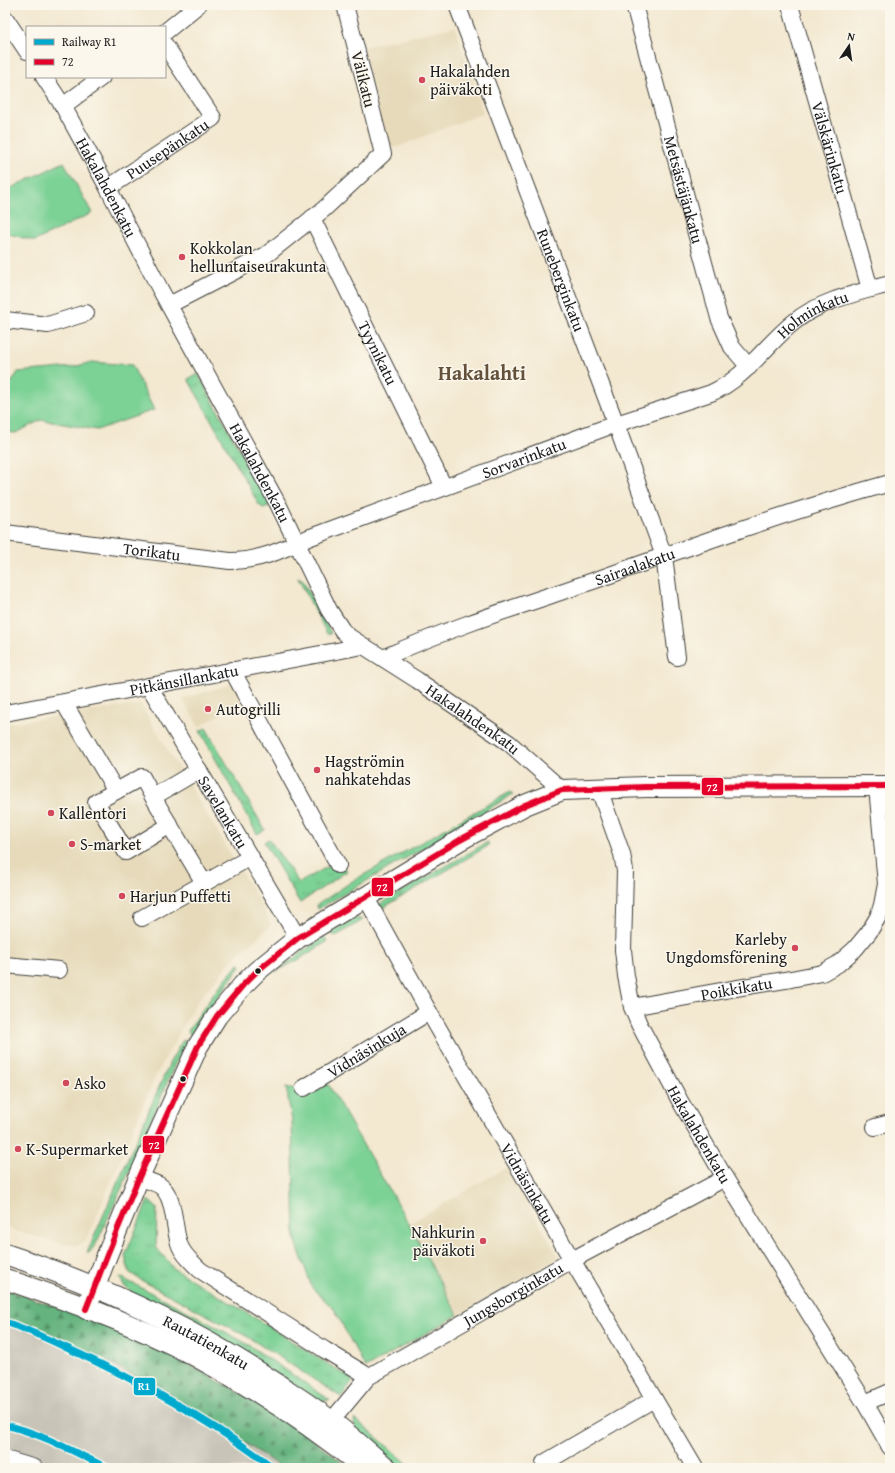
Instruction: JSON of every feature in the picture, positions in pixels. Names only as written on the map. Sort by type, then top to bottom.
[{"type":"main road","points":[[86,1308],[139,1177],[198,1046],[218,1016],[243,985],[257,971],[298,938],[365,896],[460,840],[550,793],[562,790],[646,787],[884,786]]},
{"type":"main road","name":"Rautatienkatu","points":[[5,1254],[46,1267],[95,1286],[135,1304],[204,1340],[252,1367],[326,1427],[386,1468]]},
{"type":"main road","name":"Rautatienkatu","points":[[5,1279],[126,1324],[194,1356],[261,1394],[326,1427],[364,1468]]},
{"type":"street","points":[[166,31],[198,5]]},
{"type":"street","name":"Välikatu","points":[[312,218],[342,194],[383,154],[345,5]]},
{"type":"street","name":"Runeberginkatu","points":[[457,5],[616,424],[664,556],[677,657]]},
{"type":"street","name":"Metsästäjänkatu","points":[[634,5],[719,318],[732,347],[749,368]]},
{"type":"street","name":"Välskärinkatu","points":[[790,5],[870,289]]},
{"type":"street","points":[[8,29],[26,50]]},
{"type":"street","name":"Puusepänkatu","points":[[108,188],[213,118],[166,46]]},
{"type":"street","name":"Hakalahdenkatu","points":[[45,78],[63,106],[108,188],[169,305],[278,506],[329,610],[342,630],[348,636],[424,684],[509,743],[562,790]]},
{"type":"street","points":[[63,106],[101,78]]},
{"type":"street","points":[[169,305],[266,255],[312,218]]},
{"type":"street","name":"Tyynikatu","points":[[312,218],[444,487]]},
{"type":"street","name":"Holminkatu","points":[[749,368],[785,330],[816,307],[831,301],[890,284]]},
{"type":"street","points":[[5,320],[48,324],[86,313]]},
{"type":"street","name":"Sorvarinkatu","points":[[296,544],[444,487],[616,424],[711,393],[723,388],[749,368]]},
{"type":"street","name":"Sairaalakatu","points":[[383,658],[423,640],[664,556],[837,498],[890,483]]},
{"type":"street","name":"Torikatu","points":[[5,533],[230,561],[240,561],[265,556],[296,544]]},
{"type":"street","name":"Pitkänsillankatu","points":[[5,713],[363,646]]},
{"type":"street","points":[[232,670],[338,865]]},
{"type":"street","name":"Savelankatu","points":[[149,686],[298,938]]},
{"type":"street","points":[[64,703],[116,791]]},
{"type":"street","points":[[153,797],[199,770]]},
{"type":"street","points":[[170,825],[126,852],[96,802],[142,778],[170,825],[204,883]]},
{"type":"street","name":"Poikkikatu","points":[[632,1007],[791,979],[822,972],[838,964],[855,949],[869,932],[878,917],[882,905],[886,884],[884,786]]},
{"type":"street","name":"Hakalahdenkatu","points":[[599,788],[619,846],[625,871],[623,950],[632,1007],[639,1024],[680,1101],[725,1178],[865,1403],[890,1447]]},
{"type":"street","points":[[142,918],[250,857]]},
{"type":"street","name":"Vidnäsinkatu","points":[[365,896],[429,1012],[572,1260],[695,1468]]},
{"type":"street","points":[[5,966],[59,970]]},
{"type":"street","name":"Vidnäsinkuja","points":[[304,1088],[429,1012]]},
{"type":"street","points":[[139,1177],[161,1186],[169,1198],[180,1247],[200,1270],[325,1350],[363,1372],[368,1377]]},
{"type":"street","name":"Jungsborginkatu","points":[[326,1427],[368,1377],[572,1260],[725,1178]]},
{"type":"street","points":[[865,1403],[890,1392]]},
{"type":"street","points":[[544,1463],[654,1399]]},
{"type":"street","points":[[5,1459],[35,1468]]},
{"type":"shaded area","name":"Hakalahden päiväkoti","points":[[455,27],[483,113],[395,148],[388,145],[362,47]]},
{"type":"shaded area","points":[[5,651],[10,651],[5,689]]},
{"type":"shaded area","points":[[234,683],[244,700],[199,727],[183,699]]},
{"type":"shaded area","points":[[140,704],[262,906],[271,925],[231,961],[196,1003],[156,1075],[86,1240],[79,1245],[68,1245],[5,1228],[5,724]]},
{"type":"shaded area","name":"Nahkurin päiväkoti","points":[[507,1167],[559,1257],[458,1315],[409,1224]]},
{"type":"shaded area","points":[[5,1318],[42,1332],[115,1365],[204,1415],[282,1468],[5,1468]]},
{"type":"green space","points":[[64,162],[92,213],[35,241],[5,233],[5,199],[11,188]]},
{"type":"green space","points":[[92,362],[132,365],[154,410],[97,430],[41,420],[16,433],[5,432],[5,383],[12,382],[18,372],[73,367]]},
{"type":"green space","points":[[198,374],[270,506],[263,508],[259,505],[188,379]]},
{"type":"green space","points":[[298,578],[303,581],[331,633],[327,634]]},
{"type":"green space","points":[[206,728],[265,830],[257,834],[200,731]]},
{"type":"green space","points":[[510,792],[513,794],[453,831],[318,909],[317,905],[351,882]]},
{"type":"green space","points":[[269,839],[299,883],[334,863],[343,865],[347,871],[300,903],[264,842]]},
{"type":"green space","points":[[488,842],[488,846],[381,909],[378,905]]},
{"type":"green space","points":[[355,918],[363,920],[336,936],[329,933]]},
{"type":"green space","points":[[324,937],[328,941],[298,960],[275,972],[309,947]]},
{"type":"green space","points":[[239,964],[241,965],[191,1035],[188,1031],[194,1022],[218,988]]},
{"type":"green space","points":[[183,1040],[187,1043],[175,1064],[134,1161],[96,1244],[89,1253],[87,1253],[170,1062]]},
{"type":"green space","points":[[328,1084],[409,1224],[458,1315],[365,1368],[334,1309],[312,1288],[295,1239],[292,1121],[286,1087],[301,1090],[307,1097]]},
{"type":"green space","points":[[148,1200],[157,1208],[156,1247],[174,1269],[236,1306],[353,1380],[341,1397],[248,1337],[139,1279],[129,1272],[125,1256]]},
{"type":"green space","points":[[120,1277],[193,1314],[247,1344],[330,1400],[321,1401],[135,1295],[123,1285]]},
{"type":"green space","points":[[5,1289],[77,1314],[131,1336],[171,1355],[235,1390],[274,1414],[308,1436],[350,1468],[282,1468],[204,1415],[115,1365],[42,1332],[5,1318]]},
{"type":"green space","points":[[355,1419],[413,1468],[399,1468],[374,1447],[355,1428]]},
{"type":"railway","points":[[5,1322],[29,1331],[96,1362],[175,1403],[226,1434],[274,1468]]},
{"type":"railway","points":[[5,1425],[18,1428],[44,1438],[70,1449],[107,1468]]},
{"type":"rail line","name":"R1","points":[[5,1322],[29,1331],[96,1362],[175,1403],[226,1434],[274,1468]]},
{"type":"rail line","name":"R1","points":[[5,1425],[18,1428],[44,1438],[70,1449],[107,1468]]},
{"type":"transit line","name":"72","points":[[86,1309],[139,1177],[198,1046],[217,1016],[243,985],[257,971],[298,938],[460,840],[525,805],[562,790],[646,787],[890,786]]},
{"type":"place","name":"Hakalahden päiväkoti","points":[[422,80]]},
{"type":"place","name":"Kokkolan helluntaiseurakunta","points":[[182,257]]},
{"type":"place","name":"Autogrilli","points":[[208,709]]},
{"type":"place","name":"Hagströmin nahkatehdas","points":[[317,770]]},
{"type":"place","name":"Kallentori","points":[[51,813]]},
{"type":"place","name":"S-market","points":[[72,844]]},
{"type":"place","name":"Harjun Puffetti","points":[[122,896]]},
{"type":"place","name":"Karleby Ungdomsförening","points":[[795,948]]},
{"type":"place","name":"Asko","points":[[66,1083]]},
{"type":"place","name":"K-Supermarket","points":[[18,1149]]},
{"type":"place","name":"Nahkurin päiväkoti","points":[[483,1241]]},
{"type":"district","name":"Hakalahti","points":[[482,372]]}]
